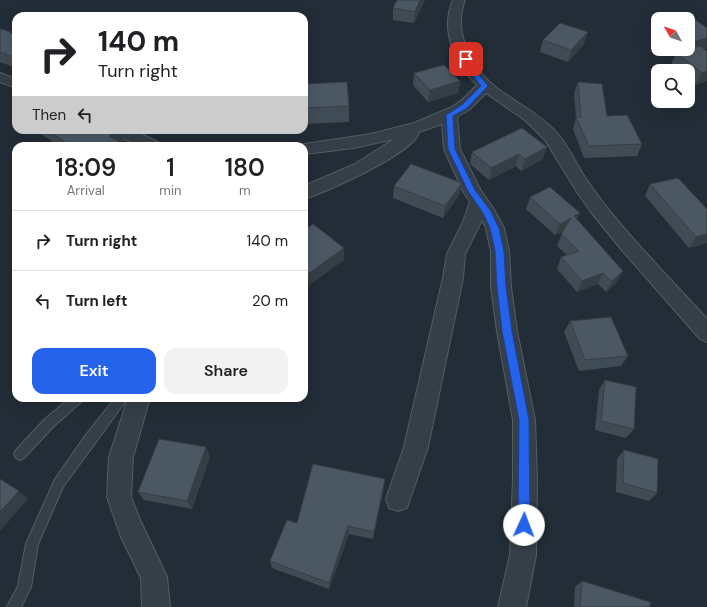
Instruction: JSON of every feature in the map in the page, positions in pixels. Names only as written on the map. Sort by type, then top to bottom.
[{"type":"street","points":[[459,0],[453,18],[455,33],[470,67],[484,86],[537,122],[551,136],[583,187],[624,240],[707,333]]},
{"type":"street","points":[[0,77],[12,82]]},
{"type":"street","points":[[308,148],[364,141],[418,128],[450,115],[465,106],[484,86]]},
{"type":"street","points":[[450,115],[452,149],[472,191],[487,212],[494,228],[500,251],[501,287],[507,331],[524,420],[525,479],[523,555],[512,607]]},
{"type":"street","points":[[308,191],[358,169],[388,152],[403,142],[418,128]]},
{"type":"street","points":[[128,134],[144,142]]},
{"type":"street","points":[[398,499],[416,447],[453,278],[456,254],[472,222],[479,202]]},
{"type":"street","points":[[138,402],[122,457],[119,497],[130,528],[154,577],[156,607]]},
{"type":"lane","points":[[20,454],[50,423],[74,402]]},
{"type":"lane","points":[[14,607],[24,586],[32,544],[60,483],[89,440],[119,402]]},
{"type":"building","points":[[397,0],[420,0],[415,12],[393,8]]},
{"type":"building","points":[[695,19],[707,28],[707,38],[695,41]]},
{"type":"building","points":[[560,23],[588,32],[571,50],[543,40]]},
{"type":"building","points":[[0,29],[11,32],[9,33],[12,34],[12,56],[0,52]]},
{"type":"building","points":[[700,46],[707,51],[707,71],[702,73],[695,68],[695,64],[690,64],[680,56],[695,56],[695,47]]},
{"type":"building","points":[[444,65],[460,81],[430,90],[414,73]]},
{"type":"building","points":[[347,82],[349,106],[308,108],[308,84]]},
{"type":"building","points":[[578,82],[602,84],[607,116],[627,115],[642,144],[589,146],[576,117],[581,117]]},
{"type":"building","points":[[522,128],[547,147],[525,159],[519,154],[491,168],[472,152]]},
{"type":"building","points":[[53,134],[112,134],[109,136],[119,142],[65,142]]},
{"type":"building","points":[[411,164],[462,183],[445,206],[394,186]]},
{"type":"building","points":[[678,178],[707,209],[707,234],[696,237],[650,184]]},
{"type":"building","points":[[550,187],[580,213],[574,216],[623,271],[612,281],[603,273],[582,281],[561,257],[579,251],[561,234],[571,218],[560,224],[530,197]]},
{"type":"building","points":[[313,224],[344,248],[308,274],[308,227]]},
{"type":"building","points":[[611,317],[628,356],[585,360],[570,321]]},
{"type":"building","points":[[605,380],[636,387],[634,429],[601,421]]},
{"type":"building","points":[[159,439],[206,447],[187,501],[138,492]]},
{"type":"building","points":[[624,450],[658,459],[657,493],[623,483]]},
{"type":"building","points":[[313,464],[385,479],[374,532],[348,526],[329,583],[270,561],[287,520],[297,523]]},
{"type":"building","points":[[0,479],[19,491],[0,512]]},
{"type":"building","points":[[582,581],[650,602],[650,607],[580,607]]},
{"type":"route","points":[[466,59],[476,77],[484,86],[465,106],[450,115],[452,149],[458,166],[472,191],[487,212],[494,228],[500,251],[501,287],[507,331],[524,420],[524,525]]}]
